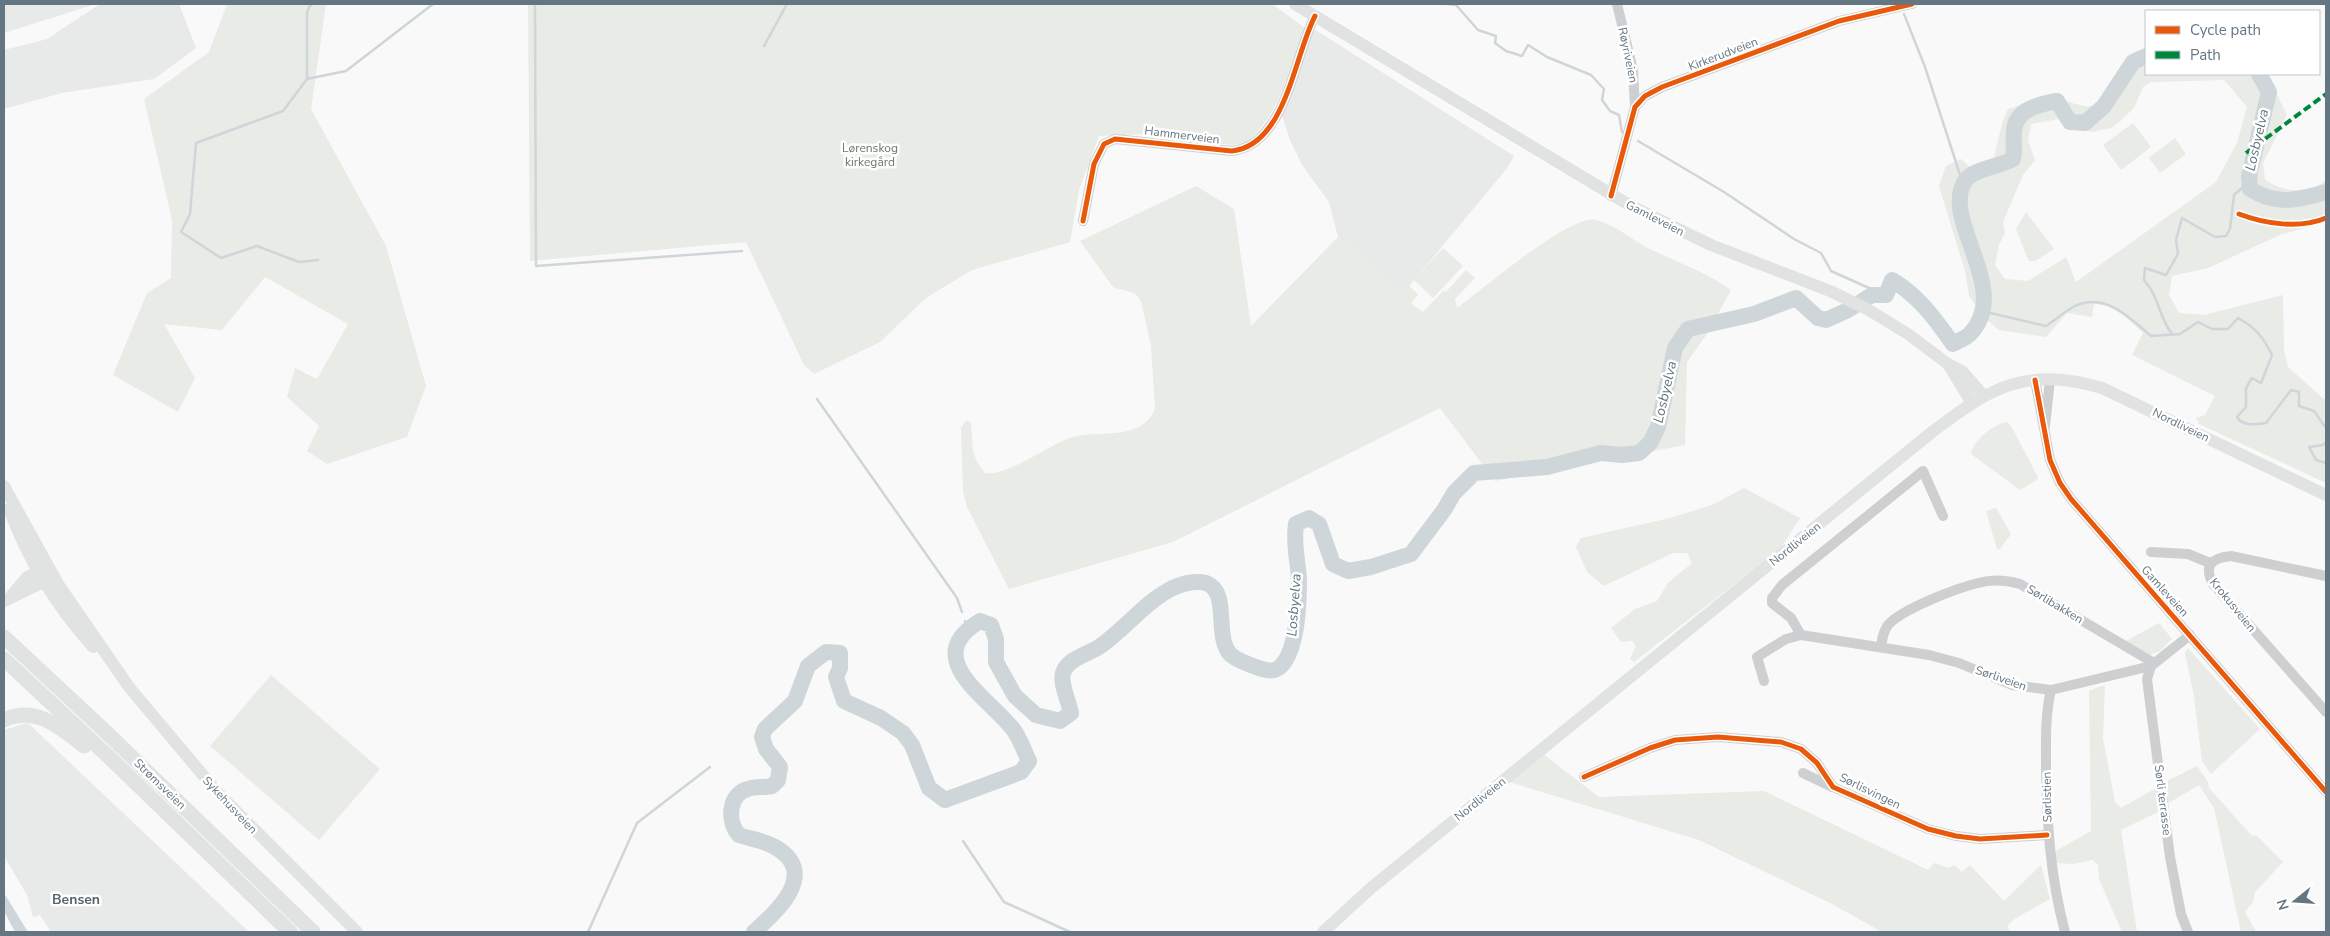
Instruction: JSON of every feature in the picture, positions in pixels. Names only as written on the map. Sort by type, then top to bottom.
[{"type":"highway","name":"Strømsveien","points":[[4,637],[107,733],[313,932]]},
{"type":"highway","name":"Strømsveien","points":[[4,659],[69,719],[289,932]]},
{"type":"highway","points":[[4,720],[17,714],[32,715],[53,722],[67,732],[96,755],[289,932]]},
{"type":"main road","name":"Gamleveien","points":[[1295,4],[1611,196],[1705,242],[1846,298],[1879,316],[1948,364],[1962,371],[1983,396]]},
{"type":"main road","name":"Gamleveien","points":[[1948,364],[1972,403]]},
{"type":"main road","name":"Nordliveien","points":[[1323,932],[1371,888],[1932,432],[1983,396],[2006,385],[2035,380],[2050,380],[2078,382],[2113,392],[2326,495]]},
{"type":"main road","name":"Sykehusveien","points":[[4,486],[43,573],[77,629],[114,668],[218,793],[357,932]]},
{"type":"main road","points":[[8,598],[43,573]]},
{"type":"street","name":"Røyriveien","points":[[1617,4],[1633,70],[1635,107]]},
{"type":"street","name":"Kirkerudveien","points":[[1635,107],[1645,96],[1662,87],[1839,21],[1912,4]]},
{"type":"street","name":"Hammerveien","points":[[1083,221],[1094,164],[1104,144],[1115,139],[1232,151],[1250,147],[1264,135],[1275,119],[1315,16]]},
{"type":"street","points":[[1611,196],[1635,107]]},
{"type":"street","name":"Gamleveien","points":[[2035,380],[2053,467],[2070,499],[2326,792]]},
{"type":"street","name":"Gamleveien","points":[[2044,429],[2050,380]]},
{"type":"street","points":[[1764,681],[1757,658],[1786,639],[1801,635],[1791,618],[1772,603],[1772,598],[1782,585],[1923,471],[1943,516]]},
{"type":"street","points":[[2151,552],[2188,554],[2210,563]]},
{"type":"street","name":"Krokusveien","points":[[2326,576],[2231,556],[2216,558],[2210,563],[2208,570],[2212,584],[2326,712]]},
{"type":"street","name":"Sørlibakken","points":[[1881,647],[1883,635],[1888,626],[1897,618],[1938,598],[1969,586],[1992,580],[2007,580],[2020,584],[2152,665]]},
{"type":"street","name":"Sørliveien","points":[[1801,635],[1929,654],[1959,663],[2012,685],[2051,690],[2152,665],[2190,635]]},
{"type":"street","name":"Sørli terrasse","points":[[2152,665],[2147,679],[2170,856],[2181,914],[2188,932]]},
{"type":"street","name":"Sørlistien","points":[[2051,690],[2046,724],[2047,835],[2052,873],[2065,932]]},
{"type":"street","name":"Sørlisvingen","points":[[1584,777],[1650,748],[1675,740],[1718,737],[1781,742],[1801,749],[1817,764],[1833,787]]},
{"type":"street","name":"Sørlisvingen","points":[[1804,773],[1928,828],[1956,836],[1989,839],[2047,835]]},
{"type":"shaded area","points":[[4,4],[96,4],[4,33]]},
{"type":"shaded area","points":[[100,4],[179,4],[196,48],[154,79],[62,93],[4,109],[4,50],[47,39]]},
{"type":"shaded area","points":[[1314,29],[1514,156],[1508,167],[1401,296],[1338,237],[1329,202],[1302,165],[1290,140],[1282,115]]},
{"type":"shaded area","points":[[27,723],[249,932],[51,932],[40,915],[33,917],[27,895],[4,856],[4,730]]},
{"type":"shaded area","points":[[4,893],[28,932],[15,932],[4,911]]},
{"type":"green space","points":[[227,4],[326,4],[311,109],[386,246],[426,386],[407,437],[327,464],[307,451],[319,426],[287,397],[295,368],[317,379],[348,324],[265,277],[222,330],[164,324],[195,378],[178,412],[113,375],[147,293],[171,278],[172,220],[144,99],[209,52]]},
{"type":"green space","name":"Lørenskog kirkegård","points":[[528,4],[1272,4],[1305,28],[1279,98],[1258,131],[1245,141],[1231,145],[1148,134],[1099,136],[1079,190],[1070,242],[972,270],[926,298],[880,342],[814,374],[804,365],[746,242],[530,261]]},
{"type":"green space","points":[[2145,50],[2145,75],[2267,75],[2287,115],[2263,163],[2265,179],[2279,187],[2296,190],[2312,188],[2326,180],[2326,222],[2282,234],[2208,268],[2172,276],[2169,295],[2179,313],[2204,315],[2283,295],[2284,350],[2288,367],[2326,401],[2326,483],[2199,424],[2196,418],[2205,415],[2215,396],[2132,355],[2143,333],[2115,310],[2094,304],[2092,317],[2067,313],[2046,337],[1999,330],[1986,319],[1969,296],[1965,271],[1939,186],[1946,166],[1961,159],[1971,168],[1985,164],[1994,157],[2003,120],[2008,109],[2044,98],[2056,98],[2084,106],[2098,105],[2105,101],[2116,88],[2131,57]],"holes":[[[2224,80],[2247,107],[2237,143],[2216,182],[2076,282],[2066,257],[2028,281],[2005,279],[1995,265],[1999,244],[2005,234],[2003,222],[2023,175],[2035,160],[2028,140],[2031,124],[2059,119],[2091,132],[2112,128],[2134,108],[2143,87],[2151,82]]]},
{"type":"green space","points":[[2133,123],[2151,147],[2121,170],[2103,145]]},
{"type":"green space","points":[[2175,138],[2186,154],[2160,173],[2149,158]]},
{"type":"green space","points":[[1196,186],[1234,209],[1251,326],[1338,237],[1397,291],[1407,283],[1418,295],[1411,303],[1423,312],[1444,290],[1446,292],[1466,270],[1475,278],[1455,299],[1457,308],[1547,240],[1567,228],[1584,221],[1596,220],[1610,225],[1650,249],[1712,278],[1731,290],[1707,334],[1687,362],[1685,445],[1495,481],[1440,408],[1173,542],[1009,589],[967,507],[963,491],[961,428],[968,420],[971,423],[973,451],[977,462],[985,473],[994,473],[1017,465],[1073,437],[1131,430],[1141,426],[1149,419],[1155,409],[1151,346],[1141,301],[1136,294],[1113,287],[1080,241]]},
{"type":"green space","points":[[2026,212],[2054,249],[2035,261],[2029,261],[2016,229]]},
{"type":"green space","points":[[1443,248],[1463,266],[1433,298],[1414,280]]},
{"type":"green space","points":[[2007,422],[2011,426],[2038,477],[2037,480],[2020,490],[1971,454],[1980,438],[1996,426]]},
{"type":"green space","points":[[1744,488],[1800,518],[1781,548],[1634,662],[1630,659],[1636,646],[1632,641],[1621,642],[1611,628],[1635,609],[1657,601],[1668,583],[1692,563],[1687,553],[1673,553],[1604,586],[1587,572],[1576,547],[1581,538],[1670,518],[1712,505]]},
{"type":"green space","points":[[1996,508],[2011,534],[2000,549],[1997,549],[1986,511]]},
{"type":"green space","points":[[2159,623],[2172,639],[2160,651],[2147,656],[2126,641]]},
{"type":"green space","points":[[2188,648],[2260,729],[2211,774],[2202,761],[2194,696],[2185,653]]},
{"type":"green space","points":[[271,675],[380,769],[319,840],[210,746]]},
{"type":"green space","points":[[2105,686],[2103,738],[2115,802],[2121,808],[2158,787],[2160,811],[2121,830],[2137,932],[2122,932],[2099,879],[2098,865],[2093,860],[2073,864],[2056,863],[2054,852],[2091,831],[2089,691]]},
{"type":"green space","points":[[1539,751],[1599,797],[1764,791],[1928,870],[1934,863],[1949,868],[1954,865],[1962,872],[1970,865],[2004,901],[2041,865],[2050,899],[2014,919],[2007,926],[2011,932],[1882,932],[1832,904],[1699,840],[1503,780]]},
{"type":"green space","points":[[2197,766],[2208,782],[2209,788],[2251,835],[2257,836],[2283,862],[2255,892],[2253,902],[2245,912],[2256,932],[2241,932],[2214,808],[2199,785],[2167,804],[2165,782]]},
{"type":"waterway","points":[[307,79],[307,12],[311,4]]},
{"type":"waterway","points":[[318,260],[299,262],[257,246],[221,258],[181,232],[190,214],[196,143],[283,111],[307,79],[346,71],[433,4]]},
{"type":"waterway","points":[[535,4],[536,266],[742,251]]},
{"type":"waterway","points":[[764,46],[787,4]]},
{"type":"waterway","points":[[1447,4],[1456,5],[1478,30],[1496,36],[1495,43],[1506,51],[1522,56],[1528,45],[1547,57],[1591,75],[1604,89],[1602,100],[1610,111],[1619,115],[1622,132]]},
{"type":"waterway","points":[[1904,14],[1925,67],[1964,187]]},
{"type":"waterway","name":"Losbyelva","points":[[754,932],[783,903],[794,880],[794,868],[788,857],[775,847],[739,835],[733,823],[731,809],[736,796],[741,792],[751,788],[772,786],[778,780],[780,767],[766,749],[762,737],[765,729],[795,701],[808,666],[826,652],[840,653],[840,668],[836,677],[844,701],[881,718],[903,733],[912,745],[929,788],[945,800],[1021,772],[1029,761],[1013,729],[975,691],[964,677],[957,663],[956,649],[963,635],[980,621],[991,625],[996,639],[996,662],[1015,696],[1036,715],[1060,721],[1071,713],[1062,678],[1065,668],[1078,657],[1099,647],[1160,596],[1182,584],[1202,582],[1214,588],[1220,605],[1223,637],[1231,655],[1259,668],[1275,670],[1286,660],[1296,626],[1299,580],[1295,545],[1296,524],[1309,518],[1319,524],[1333,564],[1348,571],[1371,567],[1411,554],[1444,510],[1454,493],[1474,473],[1547,467],[1601,453],[1622,455],[1639,453],[1650,443],[1658,427],[1675,348],[1688,329],[1754,314],[1796,298],[1818,318],[1826,320],[1848,310],[1872,295],[1886,295],[1892,280],[1902,286],[1918,301],[1933,317],[1953,344],[1970,334],[1981,316],[1984,297],[1981,276],[1961,215],[1960,197],[1965,181],[1974,173],[2013,159],[2014,130],[2019,117],[2024,112],[2036,106],[2057,101],[2070,122],[2085,123],[2104,106],[2133,62],[2145,56]]},
{"type":"waterway","name":"Losbyelva","points":[[2260,75],[2269,92],[2249,176],[2250,189],[2269,198],[2279,200],[2297,199],[2326,192]]},
{"type":"waterway","points":[[1638,141],[1724,192],[1794,239],[1821,253],[1831,271],[1869,288],[1872,295]]},
{"type":"waterway","points":[[2172,334],[2164,321],[2153,293],[2144,280],[2145,268],[2166,275],[2178,254],[2176,240],[2182,218],[2215,237],[2226,236],[2230,229],[2234,195],[2243,187],[2250,189]]},
{"type":"waterway","points":[[1982,311],[2046,326],[2075,306],[2097,302],[2126,315],[2151,336],[2180,334],[2198,322],[2212,329],[2228,329],[2238,318],[2258,334],[2266,343],[2272,355],[2261,383],[2252,378],[2246,388],[2246,407],[2237,417],[2246,424],[2266,423],[2291,390],[2299,392],[2299,406],[2314,411],[2326,428]]},
{"type":"waterway","points":[[817,399],[957,598],[962,612]]},
{"type":"waterway","points":[[2326,442],[2323,445],[2309,447],[2316,460],[2326,463]]},
{"type":"waterway","name":"Losbyelva","points":[[965,621],[968,628]]},
{"type":"waterway","points":[[588,932],[637,823],[710,767]]},
{"type":"waterway","points":[[963,841],[1004,902],[1070,932]]},
{"type":"marked path","points":[[2246,153],[2326,94]]},
{"type":"cycle path","points":[[1611,196],[1635,107],[1645,96],[1662,87],[1839,21],[1912,4]]},
{"type":"cycle path","points":[[1083,221],[1094,164],[1104,144],[1115,139],[1232,151],[1250,145],[1265,133],[1286,96],[1315,16]]},
{"type":"cycle path","points":[[2239,214],[2271,223],[2282,224],[2305,223],[2326,218]]},
{"type":"cycle path","points":[[2035,380],[2050,460],[2060,483],[2071,499],[2326,792]]},
{"type":"cycle path","points":[[1584,777],[1650,748],[1675,740],[1718,737],[1781,742],[1801,749],[1817,763],[1833,787],[1928,829],[1956,836],[1980,839],[2047,835]]},
{"type":"district","name":"Bensen","points":[[76,899]]}]
